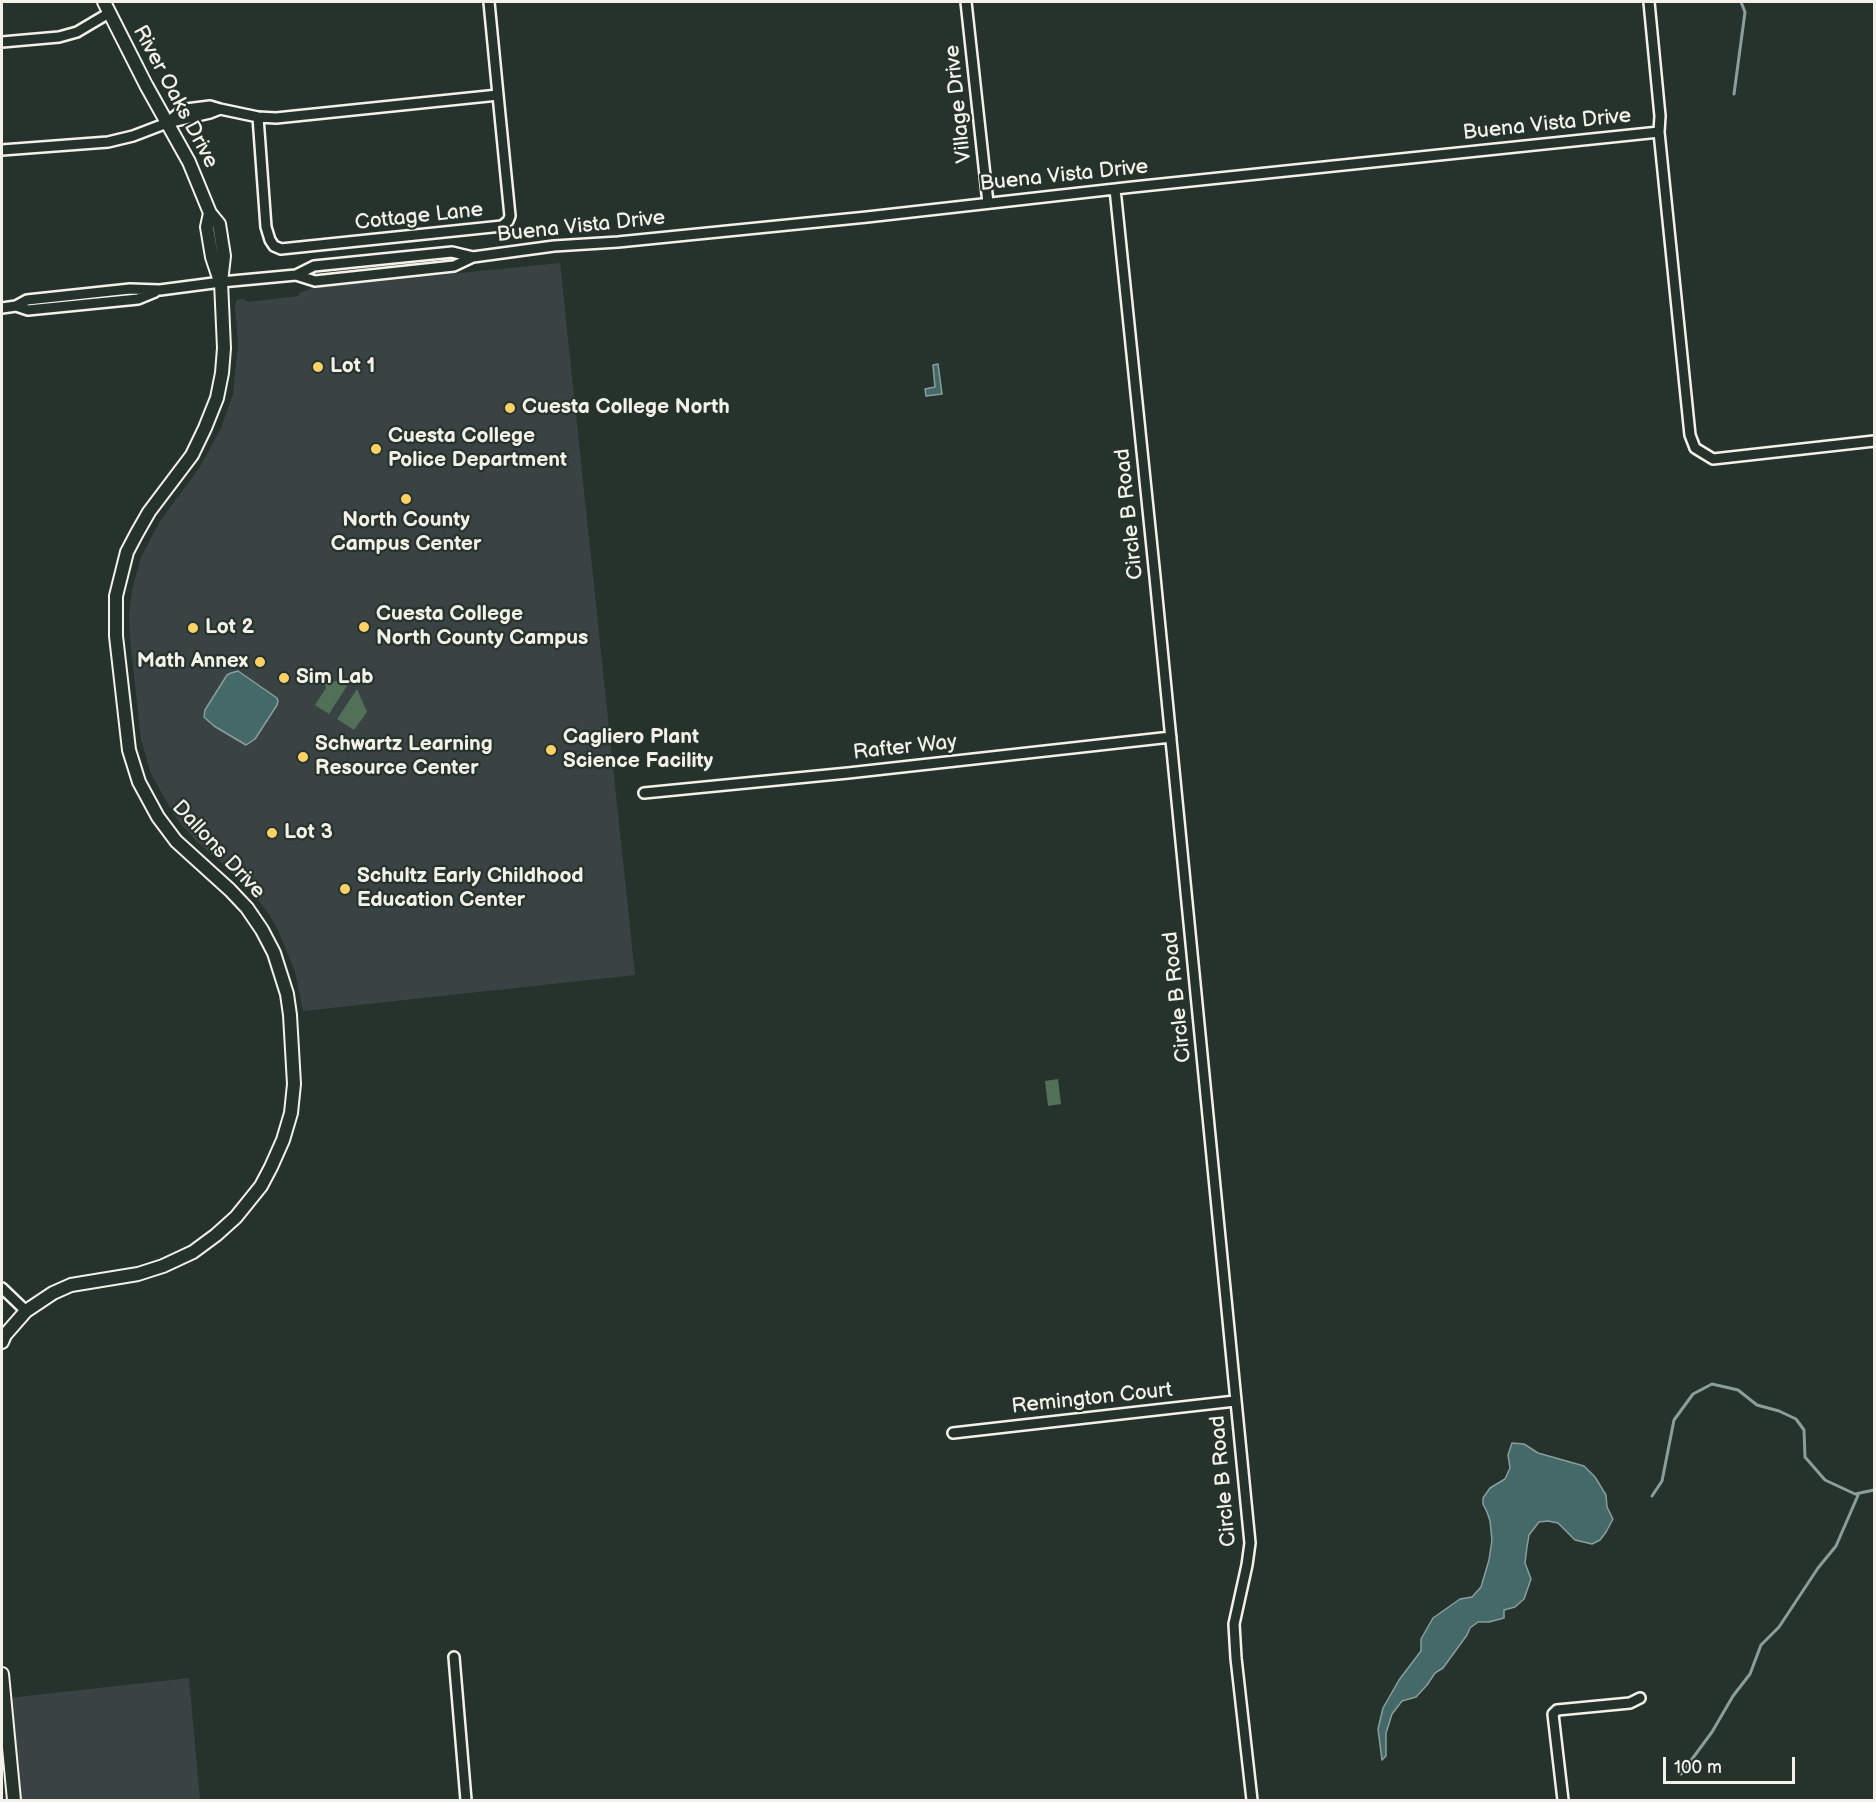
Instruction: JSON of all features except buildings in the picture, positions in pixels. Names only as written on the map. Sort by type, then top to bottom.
[{"type":"street","name":"River Oaks Drive","points":[[104,2],[146,85],[189,162],[210,213],[219,224],[224,256],[221,282]]},
{"type":"street","points":[[2,150],[108,142],[133,136],[167,123],[210,114],[220,109],[258,117],[276,118],[498,95],[489,2]]},
{"type":"street","name":"Village Drive","points":[[966,2],[988,202]]},
{"type":"street","name":"Buena Vista Drive","points":[[1649,2],[1660,116],[1659,132],[1690,435],[1695,448],[1713,459],[1875,441]]},
{"type":"street","points":[[2,42],[59,37],[77,32],[109,14]]},
{"type":"street","name":"Cottage Lane","points":[[258,117],[267,227],[270,240],[274,246],[281,249],[502,226],[510,216],[498,95]]},
{"type":"street","name":"Buena Vista Drive","points":[[296,275],[315,281],[454,266],[473,257],[554,246],[618,242],[1659,132]]},
{"type":"street","name":"Circle B Road","points":[[1115,189],[1250,1543],[1234,1624],[1252,1800]]},
{"type":"street","name":"Buena Vista Drive","points":[[2,308],[16,306],[27,300],[118,290],[160,290],[296,275],[314,267],[452,252],[473,257]]},
{"type":"street","name":"Dallons Drive","points":[[2,1342],[5,1335],[26,1311],[53,1293],[72,1285],[138,1274],[163,1266],[193,1252],[236,1217],[261,1186],[279,1149],[291,1113],[294,1084],[290,1015],[287,994],[279,969],[262,930],[248,908],[176,841],[158,817],[139,782],[129,750],[116,636],[116,596],[127,552],[149,512],[192,455],[206,428],[217,398],[224,348],[221,282]]},
{"type":"street","name":"Rafter Way","points":[[644,793],[1171,737]]},
{"type":"street","points":[[2,1288],[26,1311]]},
{"type":"street","name":"Remington Court","points":[[953,1433],[1235,1401]]},
{"type":"street","points":[[454,1657],[466,1800]]},
{"type":"street","points":[[2,1674],[14,1800]]},
{"type":"street","points":[[1563,1800],[1553,1714],[1557,1710],[1630,1703],[1640,1698]]},
{"type":"shaded area","name":"Cuesta College North County Campus","points":[[560,263],[635,975],[303,1011],[295,972],[277,928],[269,915],[254,894],[195,840],[176,818],[151,774],[141,739],[130,639],[129,615],[132,590],[141,557],[160,521],[200,467],[221,428],[233,394],[238,344],[235,306],[237,300],[243,299],[248,302],[299,296],[299,293],[313,288]]},
{"type":"shaded area","points":[[189,1678],[200,1800],[20,1800],[8,1698]]},
{"type":"green space","points":[[351,677],[329,714],[315,705],[326,688],[325,684]]},
{"type":"green space","points":[[357,689],[367,712],[354,730],[337,719]]},
{"type":"green space","points":[[1058,1079],[1061,1104],[1048,1106],[1045,1081]]},
{"type":"water","points":[[938,364],[942,394],[926,396],[925,389],[935,387],[933,365]]},
{"type":"water","points":[[238,671],[278,701],[255,739],[246,745],[214,726],[204,717],[205,710],[227,675]]},
{"type":"water","points":[[1512,1443],[1524,1444],[1538,1453],[1584,1466],[1595,1477],[1606,1495],[1607,1507],[1613,1519],[1600,1540],[1592,1544],[1575,1540],[1558,1523],[1539,1522],[1529,1535],[1525,1563],[1531,1579],[1524,1599],[1515,1607],[1504,1610],[1504,1618],[1478,1622],[1470,1628],[1443,1668],[1435,1673],[1416,1697],[1402,1701],[1392,1714],[1386,1733],[1386,1756],[1382,1760],[1378,1729],[1383,1708],[1399,1680],[1421,1651],[1421,1639],[1433,1618],[1460,1599],[1472,1597],[1481,1587],[1492,1540],[1490,1521],[1483,1498],[1490,1488],[1505,1479],[1510,1468],[1508,1455]]},
{"type":"waterway","points":[[1734,94],[1745,12],[1741,2]]},
{"type":"waterway","points":[[1652,1496],[1662,1481],[1674,1420],[1693,1394],[1712,1384],[1738,1390],[1757,1405],[1796,1419],[1804,1430],[1805,1457],[1825,1480],[1855,1494],[1874,1490]]},
{"type":"waterway","points":[[1681,1774],[1750,1674],[1761,1645],[1779,1627],[1818,1568],[1836,1546],[1859,1493]]},
{"type":"place","name":"Lot 1","points":[[318,367]]},
{"type":"place","name":"Cuesta College North","points":[[510,408]]},
{"type":"place","name":"Cuesta College Police Department","points":[[376,449]]},
{"type":"place","name":"North County Campus Center","points":[[406,499]]},
{"type":"place","name":"Cuesta College North County Campus","points":[[364,627]]},
{"type":"place","name":"Lot 2","points":[[193,628]]},
{"type":"place","name":"Math Annex","points":[[260,662]]},
{"type":"place","name":"Sim Lab","points":[[284,678]]},
{"type":"place","name":"Cagliero Plant Science Facility","points":[[551,750]]},
{"type":"place","name":"Schwartz Learning Resource Center","points":[[303,757]]},
{"type":"place","name":"Lot 3","points":[[272,833]]},
{"type":"place","name":"Schultz Early Childhood Education Center","points":[[345,889]]}]
